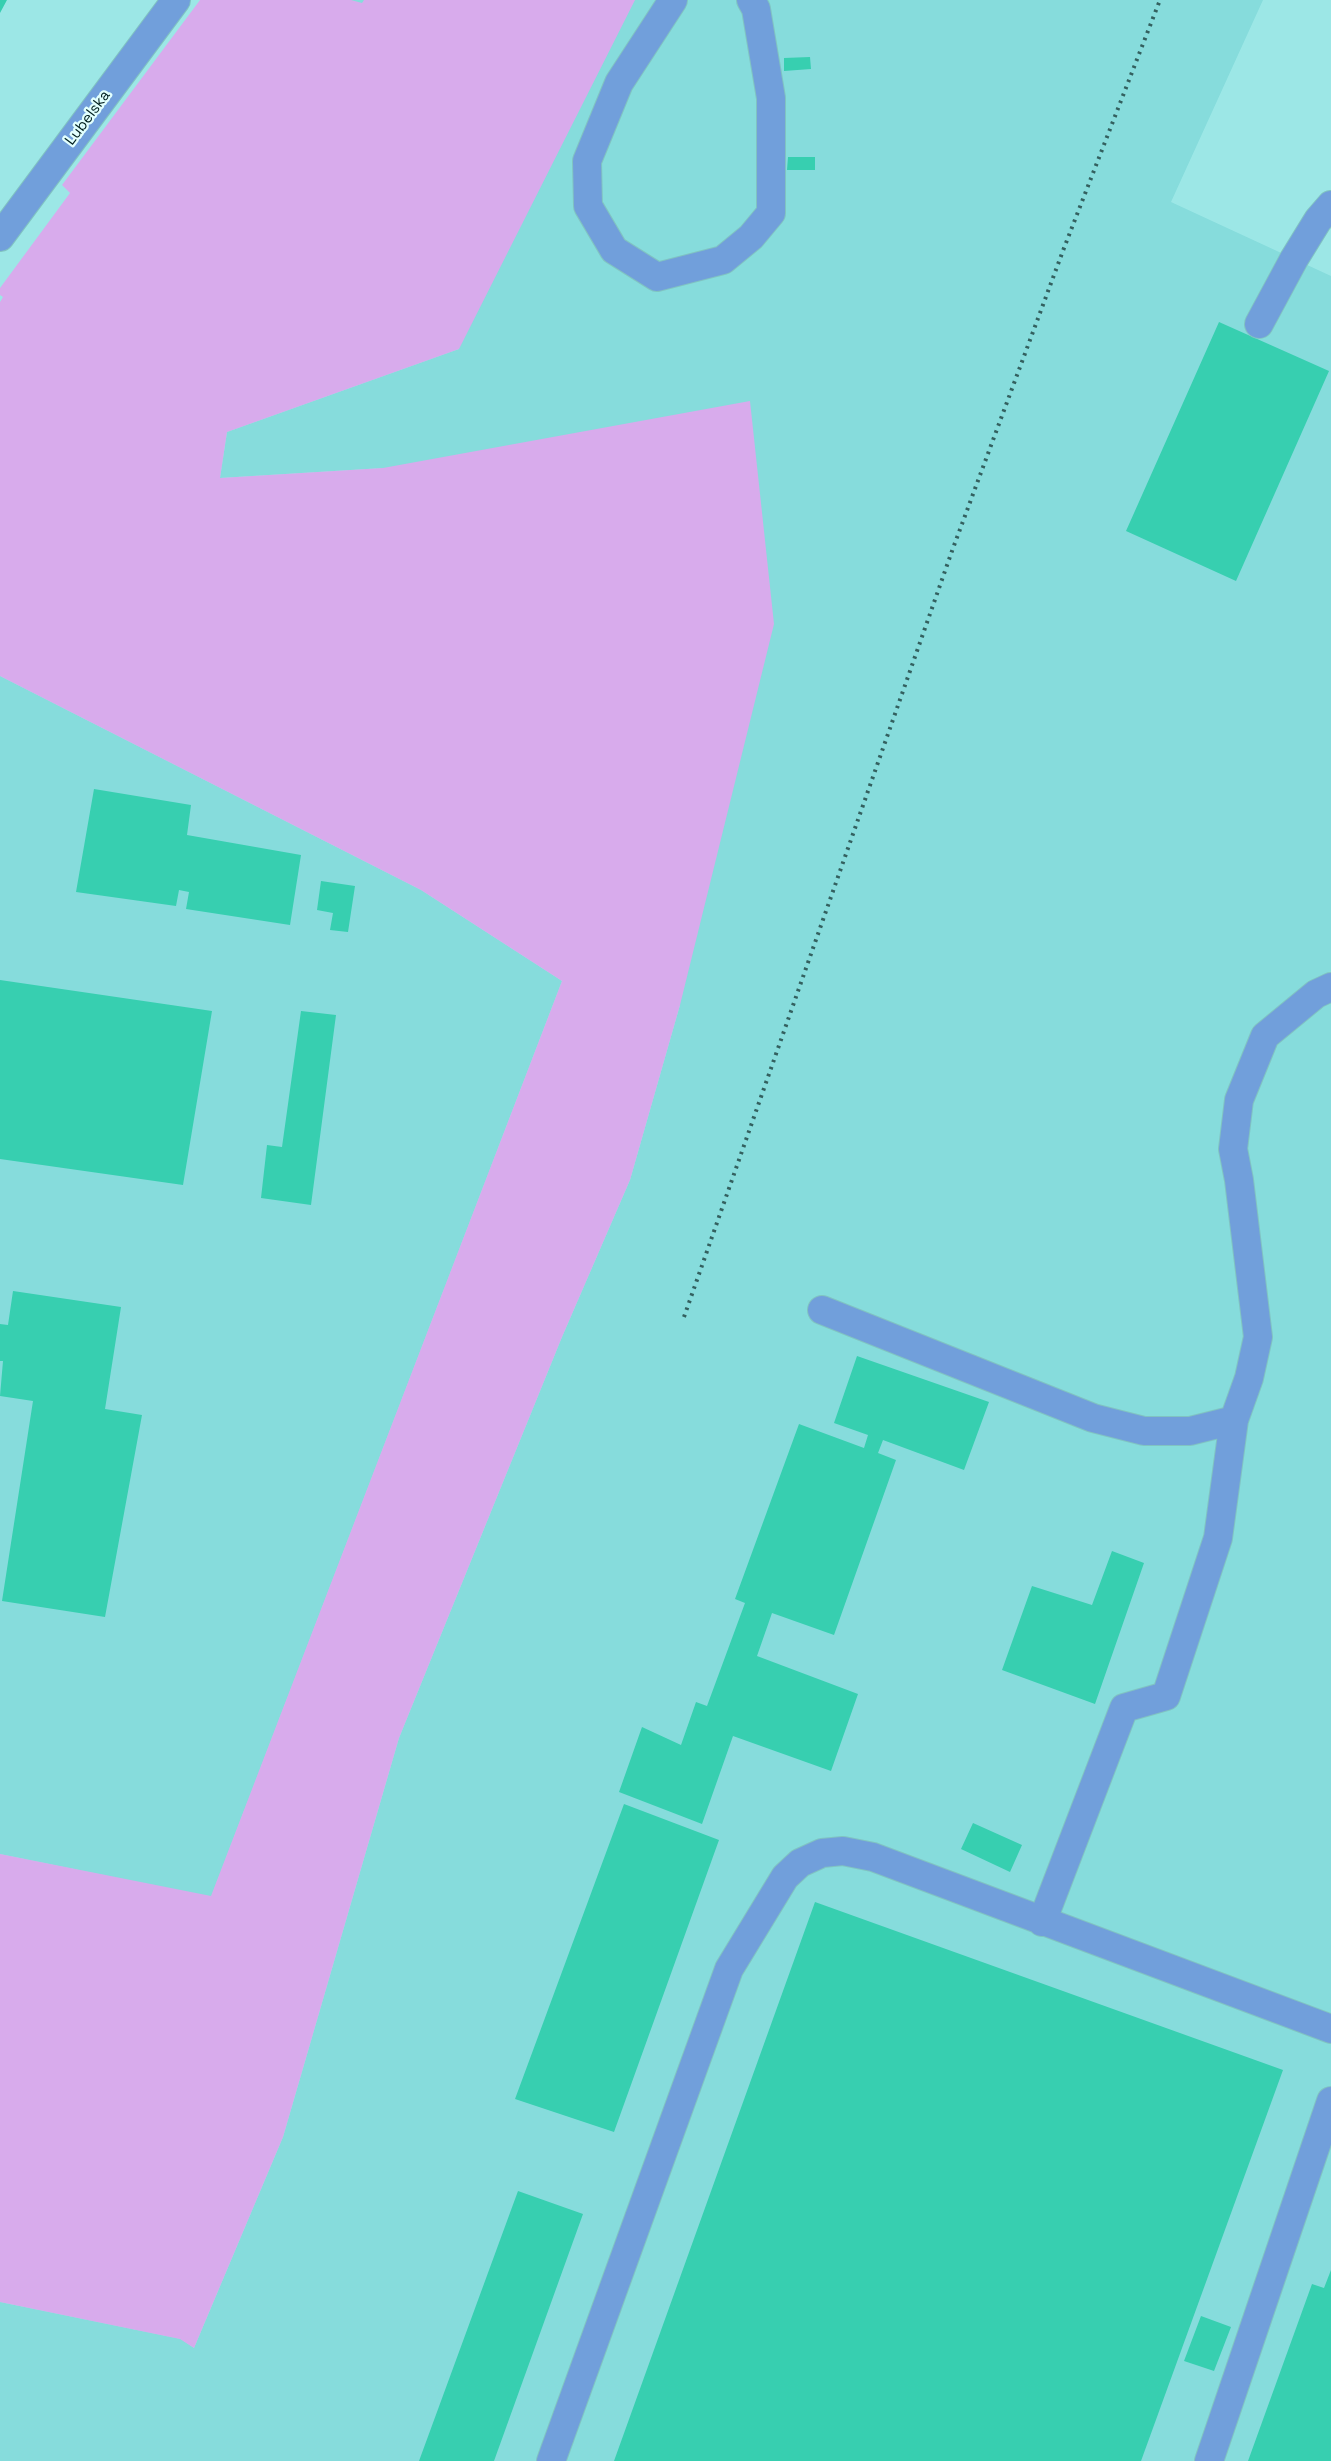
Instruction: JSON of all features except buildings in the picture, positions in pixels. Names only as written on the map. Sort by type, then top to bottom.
[{"type":"street","name":"Lubelska","points":[[0,237],[176,0]]},
{"type":"street","points":[[672,0],[620,83],[587,161],[588,206],[614,250],[657,277],[723,260],[751,237],[771,213],[771,98],[756,10],[751,0]]},
{"type":"street","points":[[1259,324],[1294,259],[1318,220],[1331,205]]},
{"type":"street","points":[[1042,1922],[1124,1708],[1166,1696],[1218,1538],[1234,1420],[1249,1378],[1258,1337],[1239,1180],[1233,1150],[1239,1100],[1265,1036],[1316,994],[1331,987]]},
{"type":"street","points":[[822,1310],[1093,1418],[1144,1431],[1190,1431],[1234,1420]]},
{"type":"street","points":[[551,2461],[730,1969],[785,1876],[800,1863],[822,1853],[843,1851],[873,1857],[1331,2029]]},
{"type":"street","points":[[1209,2461],[1331,2101]]},
{"type":"shaded area","points":[[200,0],[1263,0],[1171,202],[1331,276],[1331,2461],[0,2461],[0,2302],[181,2339],[194,2348],[283,2137],[399,1738],[562,1337],[630,1180],[680,1005],[383,468],[220,478],[227,432],[459,349]]},
{"type":"shaded area","points":[[200,0],[351,0],[362,3],[364,0],[635,0],[459,349],[227,432],[220,478],[383,468],[750,401],[774,624],[680,1005],[630,1180],[562,1337],[399,1738],[283,2137],[194,2348],[180,2339],[0,2302],[0,1854],[211,1896],[562,981],[421,890],[0,676],[0,302],[3,297],[0,295],[0,288],[70,193],[62,185]]},
{"type":"shaded area","points":[[0,676],[421,890],[562,981],[211,1897],[0,1854]]},
{"type":"railway","points":[[684,1317],[952,551],[1064,248],[1160,0]]}]
